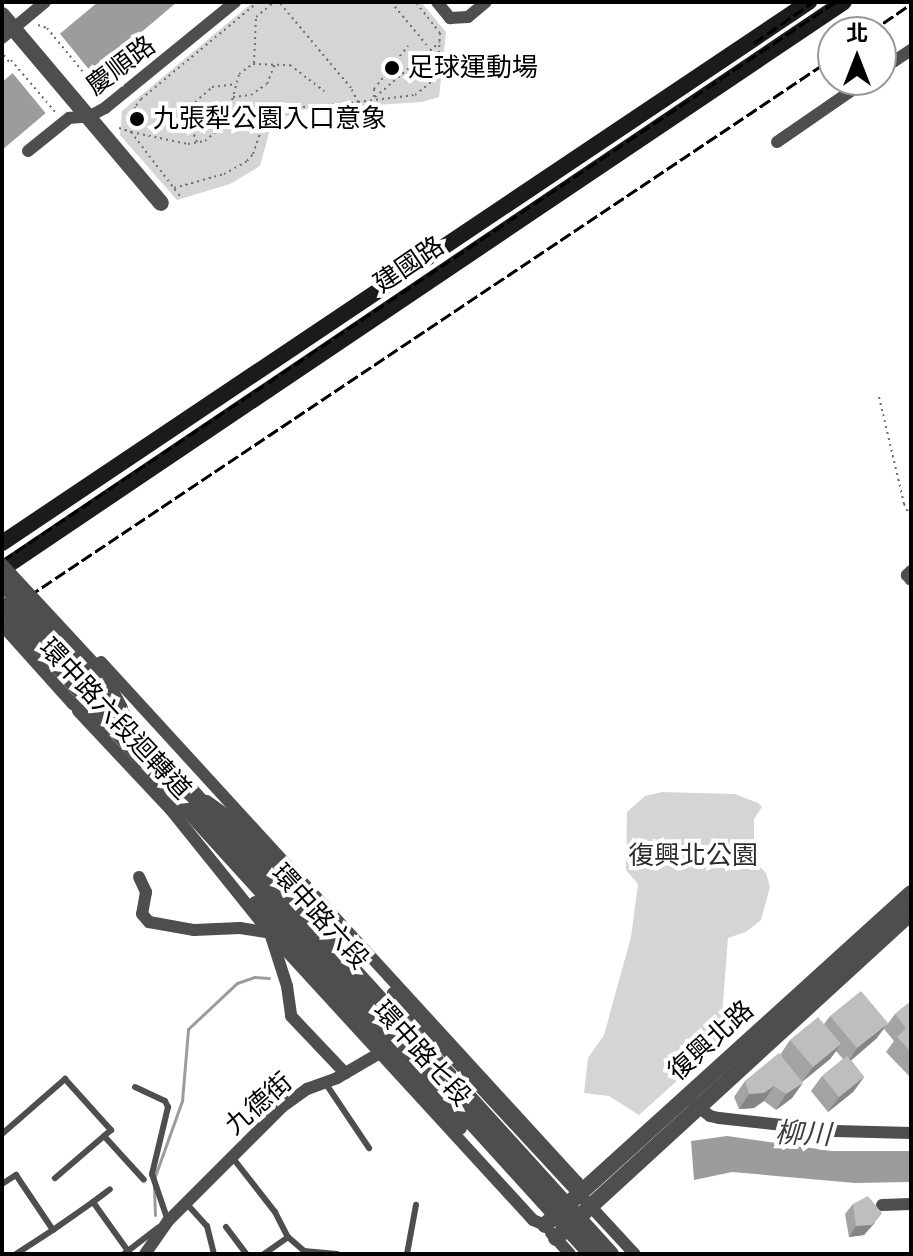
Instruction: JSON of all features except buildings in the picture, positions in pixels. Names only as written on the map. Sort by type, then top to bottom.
[{"type":"main road","name":"建國路","points":[[2,543],[809,2]]},
{"type":"main road","name":"建國路","points":[[2,566],[844,2]]},
{"type":"street","points":[[8,33],[45,2]]},
{"type":"street","name":"慶順路","points":[[28,151],[69,118],[144,79],[235,2]]},
{"type":"street","points":[[437,2],[450,18],[468,17],[486,2]]},
{"type":"street","points":[[2,15],[8,33],[88,107],[161,203]]},
{"type":"street","points":[[777,142],[844,96]]},
{"type":"street","name":"環中路六段","points":[[2,566],[104,674],[125,715],[192,800],[591,1254]]},
{"type":"street","points":[[2,582],[125,715]]},
{"type":"street","points":[[2,605],[118,734]]},
{"type":"street","name":"環中路六段迴轉道","points":[[228,874],[161,798],[20,652],[18,639],[45,617],[63,621],[260,843]]},
{"type":"street","name":"環中路六段","points":[[2,625],[73,704],[90,719],[118,734],[192,800],[611,1254]]},
{"type":"street","name":"環中路六段","points":[[192,800],[229,817],[260,843],[635,1254]]},
{"type":"street","name":"環中路七段","points":[[192,800],[208,847],[274,930],[570,1254]]},
{"type":"street","points":[[228,874],[260,843]]},
{"type":"street","points":[[139,877],[146,892],[142,914],[149,922],[194,930],[274,930],[312,902]]},
{"type":"street","name":"復興北路","points":[[550,1232],[692,1102],[911,893]]},
{"type":"street","name":"復興北路","points":[[692,1102],[911,913]]},
{"type":"street","points":[[274,930],[291,1016],[345,1073]]},
{"type":"street","name":"九德街","points":[[145,1254],[168,1221],[282,1107],[324,1081],[384,1051],[422,1019]]},
{"type":"street","points":[[692,1102],[719,1118],[835,1131],[911,1133]]},
{"type":"street","points":[[882,1205],[911,1204]]},
{"type":"lane","points":[[2,1134],[65,1079],[111,1130],[55,1178]]},
{"type":"lane","points":[[324,1081],[369,1148]]},
{"type":"lane","points":[[93,1202],[126,1253],[168,1221],[152,1174],[168,1107],[165,1101],[135,1087]]},
{"type":"lane","points":[[104,1136],[144,1180]]},
{"type":"lane","points":[[232,1157],[275,1212],[288,1237],[304,1251],[337,1254]]},
{"type":"lane","points":[[2,1184],[16,1175],[53,1230]]},
{"type":"lane","points":[[16,1254],[110,1189]]},
{"type":"lane","points":[[186,1203],[207,1226],[214,1254]]},
{"type":"lane","points":[[407,1254],[416,1205]]},
{"type":"lane","points":[[226,1227],[246,1254]]},
{"type":"lane","points":[[264,1254],[288,1237]]},
{"type":"path","points":[[180,196],[131,132],[135,107],[258,2]]},
{"type":"path","points":[[254,63],[256,17],[274,2]]},
{"type":"path","points":[[279,2],[351,88],[358,102]]},
{"type":"path","points":[[391,2],[430,48]]},
{"type":"path","points":[[174,188],[224,174],[247,161],[266,116],[273,110],[374,98],[406,99],[423,90],[438,71],[440,33],[416,2]]},
{"type":"path","points":[[38,25],[47,28],[98,90],[88,107]]},
{"type":"path","points":[[374,98],[440,42]]},
{"type":"path","points":[[374,98],[374,89],[408,46]]},
{"type":"path","points":[[4,55],[54,114]]},
{"type":"path","points":[[119,128],[197,143],[226,123],[239,74],[254,63],[290,65],[324,91]]},
{"type":"path","points":[[231,97],[251,95],[267,84],[275,63]]},
{"type":"path","points":[[197,143],[190,125],[195,102],[212,87],[235,84]]},
{"type":"path","points":[[879,397],[904,504],[911,517]]},
{"type":"green space","points":[[253,2],[421,2],[446,32],[439,97],[422,102],[296,110],[288,116],[273,119],[260,166],[230,184],[177,200],[120,135],[122,111]]},
{"type":"green space","name":"復興北公園","points":[[662,792],[735,794],[758,803],[762,807],[754,819],[754,861],[766,873],[770,887],[761,920],[746,932],[728,938],[720,1042],[639,1115],[609,1096],[584,1093],[588,1058],[604,1035],[631,937],[638,884],[626,870],[627,812],[645,796]]},
{"type":"shaded area","points":[[98,2],[177,2],[2,150],[2,82]]},
{"type":"shaded area","points":[[727,1136],[832,1151],[911,1151],[911,1182],[855,1183],[732,1172],[694,1180],[691,1141]]},
{"type":"pier","points":[[57,30],[95,77],[48,116],[10,70]]},
{"type":"waterway","points":[[154,1179],[182,1101],[188,1029],[237,983],[254,977],[269,978]]},
{"type":"waterway","points":[[154,1187],[155,1215]]},
{"type":"railway","points":[[754,43],[813,2]]},
{"type":"railway","points":[[2,561],[835,2]]},
{"type":"railway","points":[[893,16],[911,4]]},
{"type":"railway","points":[[2,614],[817,69]]},
{"type":"place","name":"足球運動場","points":[[392,68]]},
{"type":"place","name":"九張犁公園入口意象","points":[[137,119]]},
{"type":"water label","name":"柳川","points":[[803,1134]]}]
